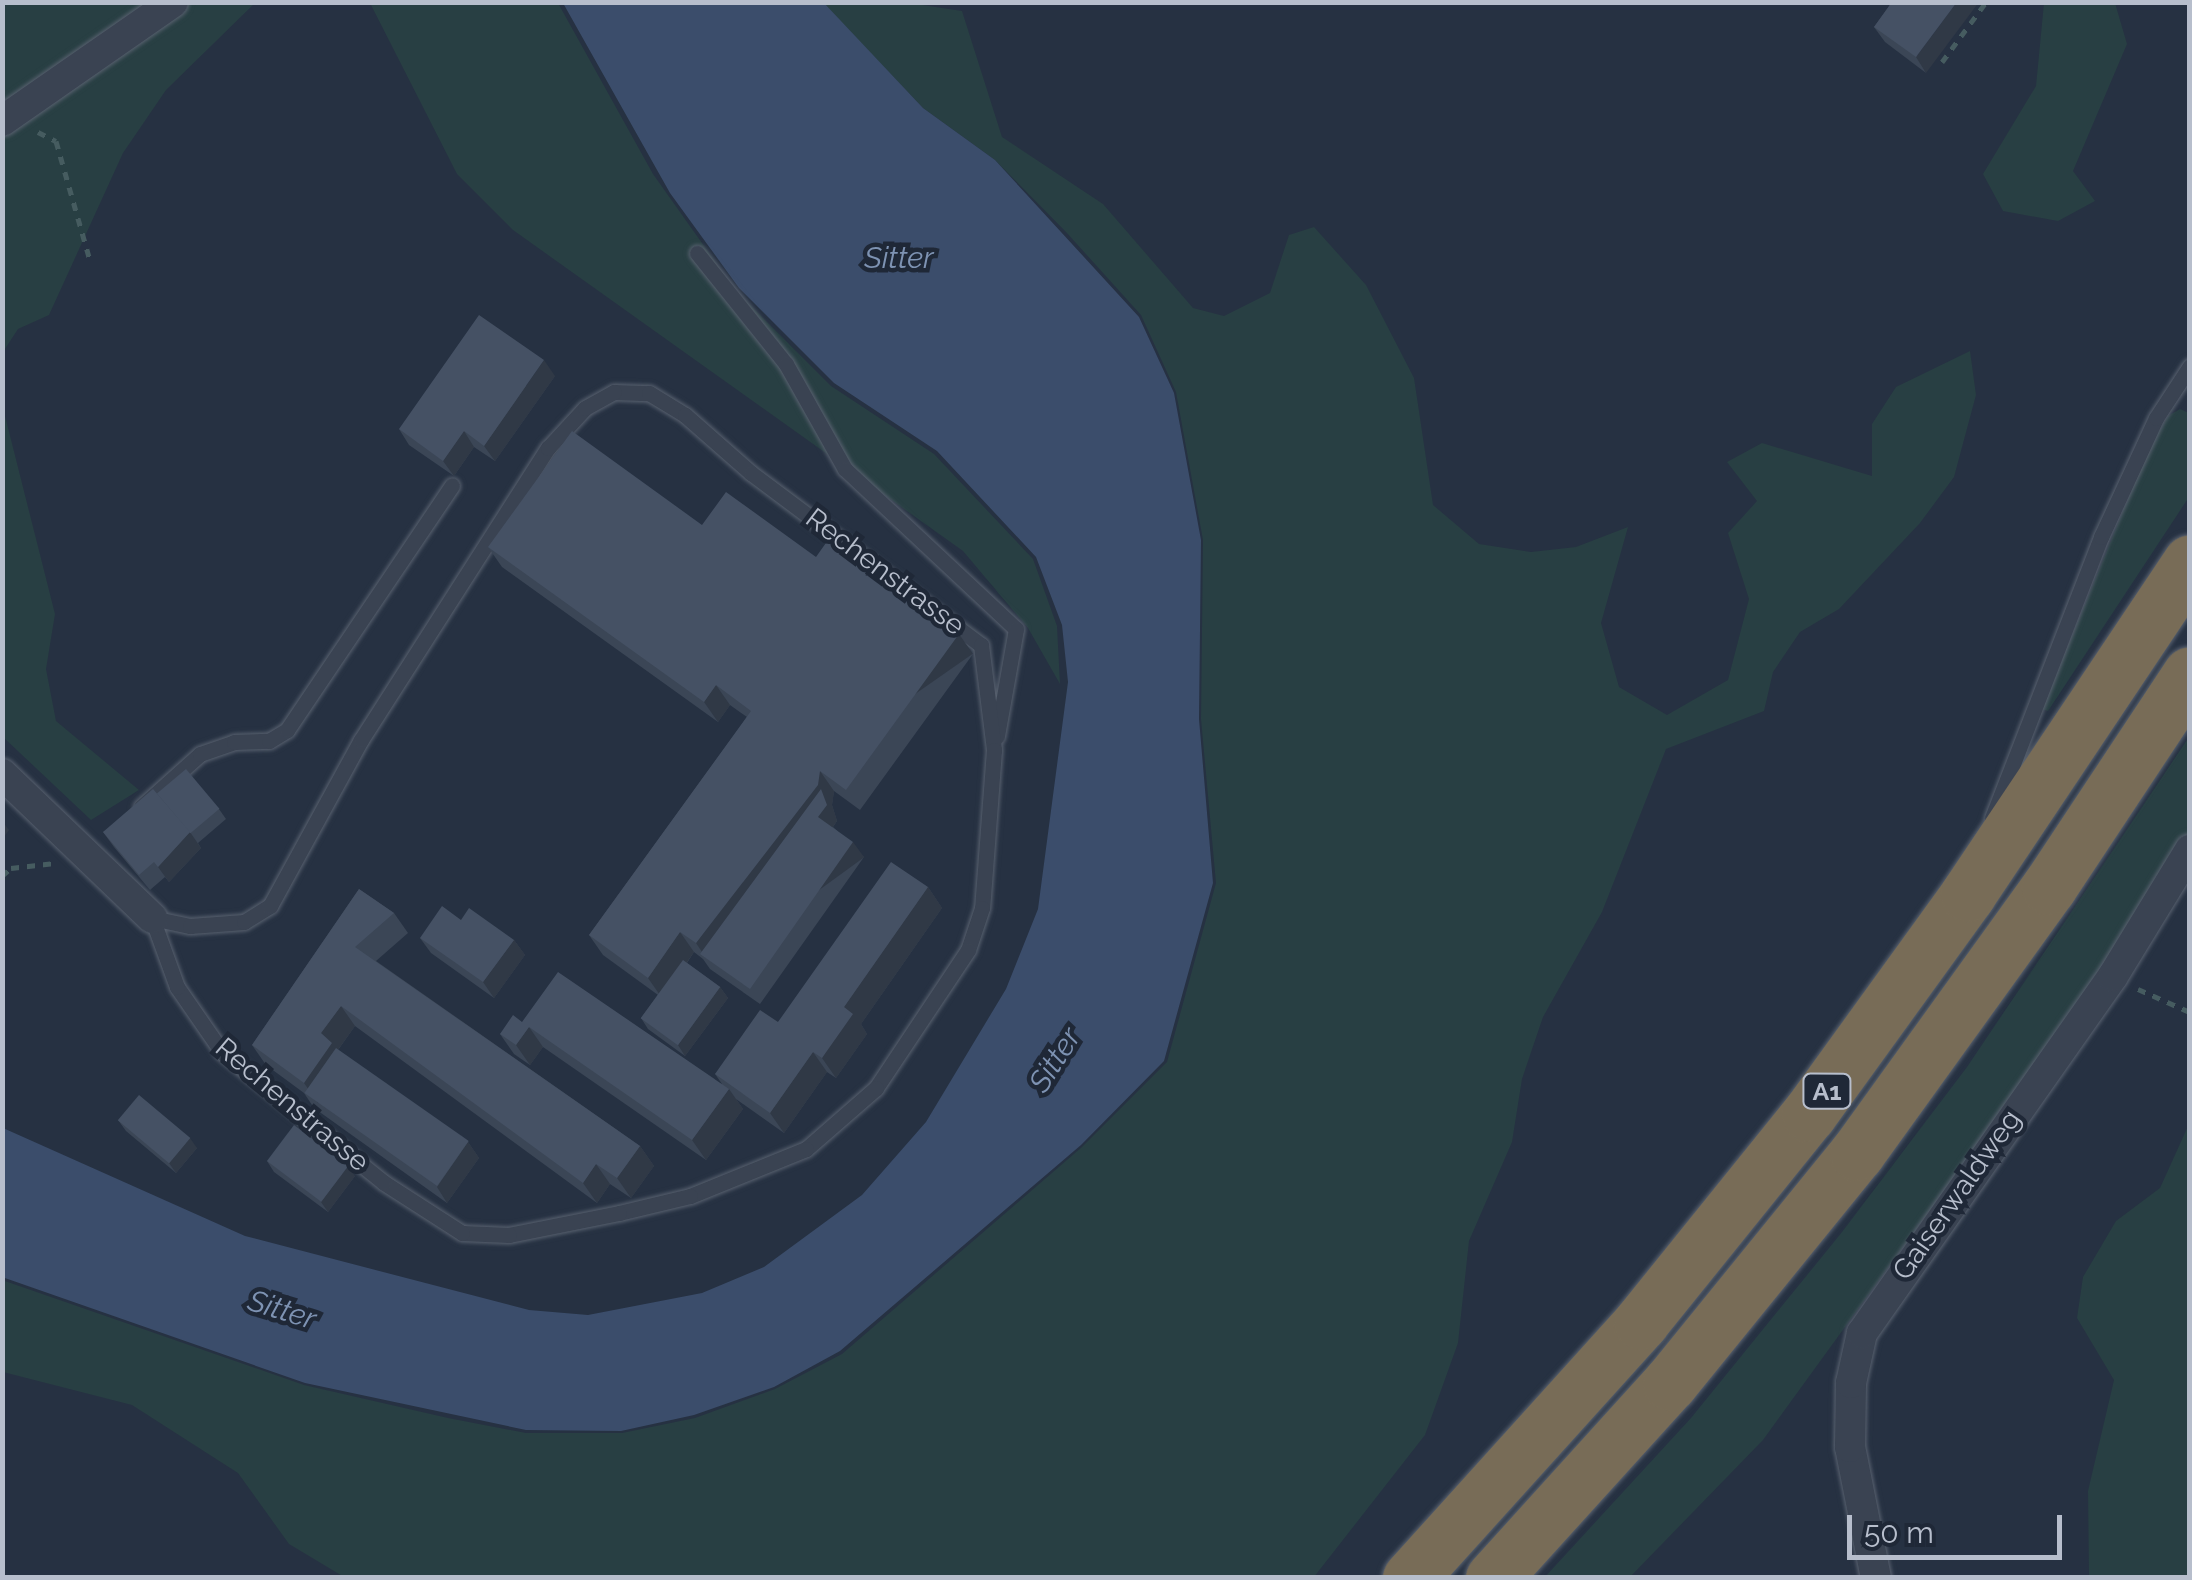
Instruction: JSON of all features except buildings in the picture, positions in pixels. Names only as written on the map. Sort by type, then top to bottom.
[{"type":"highway","name":"A1","points":[[1410,1578],[1642,1322],[1809,1114],[1968,894],[2190,562]]},
{"type":"highway","name":"A1","points":[[1494,1578],[1670,1383],[1857,1153],[2049,887],[2190,674]]},
{"type":"street","points":[[5,120],[174,2]]},
{"type":"street","name":"Rechenstrasse","points":[[2,774],[91,850],[152,918]]},
{"type":"street","name":"Gaiserwaldweg","points":[[1876,1578],[1850,1446],[1851,1383],[1862,1333],[2113,976],[2190,850]]},
{"type":"lane","points":[[697,254],[786,364],[845,469],[1016,629],[994,750]]},
{"type":"lane","points":[[1968,894],[2008,767],[2100,537],[2190,366]]},
{"type":"lane","name":"Rechenstrasse","points":[[614,392],[649,392],[686,415],[751,473],[954,619],[981,645],[994,750],[989,858],[968,950],[876,1088],[806,1150],[690,1196],[509,1235],[462,1233],[383,1182],[222,1052],[177,987],[152,918],[190,926],[244,922],[270,906],[361,740],[548,448],[584,408],[614,392]]},
{"type":"lane","points":[[122,823],[200,754],[234,742],[268,741],[286,730],[452,486]]},
{"type":"path","points":[[1942,62],[1986,2]]},
{"type":"path","points":[[5,120],[56,140],[88,257]]},
{"type":"path","points":[[2,876],[91,850]]},
{"type":"path","points":[[2113,976],[2190,1012]]},
{"type":"green space","points":[[3,3],[255,3],[166,90],[123,153],[49,315],[18,329],[3,352]]},
{"type":"green space","points":[[370,3],[558,3],[653,174],[736,291],[831,386],[934,454],[1033,559],[1057,626],[1060,684],[1028,628],[963,551],[513,230],[457,174]]},
{"type":"green space","points":[[823,3],[909,3],[962,11],[1002,137],[1103,204],[1193,308],[1224,316],[1270,293],[1289,235],[1314,227],[1366,285],[1414,378],[1433,505],[1479,544],[1531,552],[1576,547],[1628,527],[1601,623],[1619,687],[1667,715],[1728,680],[1749,599],[1728,533],[1757,501],[1727,462],[1762,443],[1872,476],[1872,424],[1896,387],[1970,351],[1976,395],[1954,477],[1920,523],[1839,609],[1800,632],[1773,672],[1764,711],[1666,749],[1602,912],[1543,1017],[1522,1079],[1512,1142],[1469,1241],[1458,1343],[1425,1435],[1314,1577],[344,1577],[289,1544],[238,1473],[132,1405],[3,1372],[2,1280],[304,1385],[448,1418],[526,1433],[622,1433],[695,1418],[775,1389],[842,1354],[1082,1147],[1167,1062],[1216,883],[1201,719],[1203,540],[1176,392],[1141,315],[1066,232],[995,160],[923,108]]},
{"type":"green space","points":[[2044,3],[2115,3],[2127,44],[2073,171],[2095,201],[2058,221],[2003,211],[1983,174],[2036,86]]},
{"type":"green space","points":[[3,408],[55,614],[46,669],[56,721],[139,790],[91,820],[3,737]]},
{"type":"green space","points":[[2180,409],[2189,413],[2189,497],[2048,711],[2042,709],[2148,450],[2168,416]]},
{"type":"green space","points":[[2189,737],[2189,829],[2181,849],[2110,962],[1763,1440],[1630,1577],[1544,1578],[1691,1418],[1842,1232],[1967,1067]]},
{"type":"green space","points":[[2189,1124],[2189,1577],[2089,1577],[2088,1491],[2114,1380],[2077,1318],[2083,1277],[2116,1221],[2160,1188]]},
{"type":"water","name":"Sitter","points":[[563,3],[824,3],[923,108],[995,160],[1139,317],[1174,393],[1201,540],[1199,719],[1213,883],[1164,1061],[1081,1145],[840,1351],[774,1387],[694,1415],[621,1431],[526,1430],[305,1383],[2,1277],[3,1128],[245,1236],[529,1310],[588,1315],[702,1293],[764,1267],[862,1195],[926,1122],[1006,989],[1038,909],[1068,682],[1062,625],[1036,557],[937,451],[834,383],[739,288],[670,193]]}]
